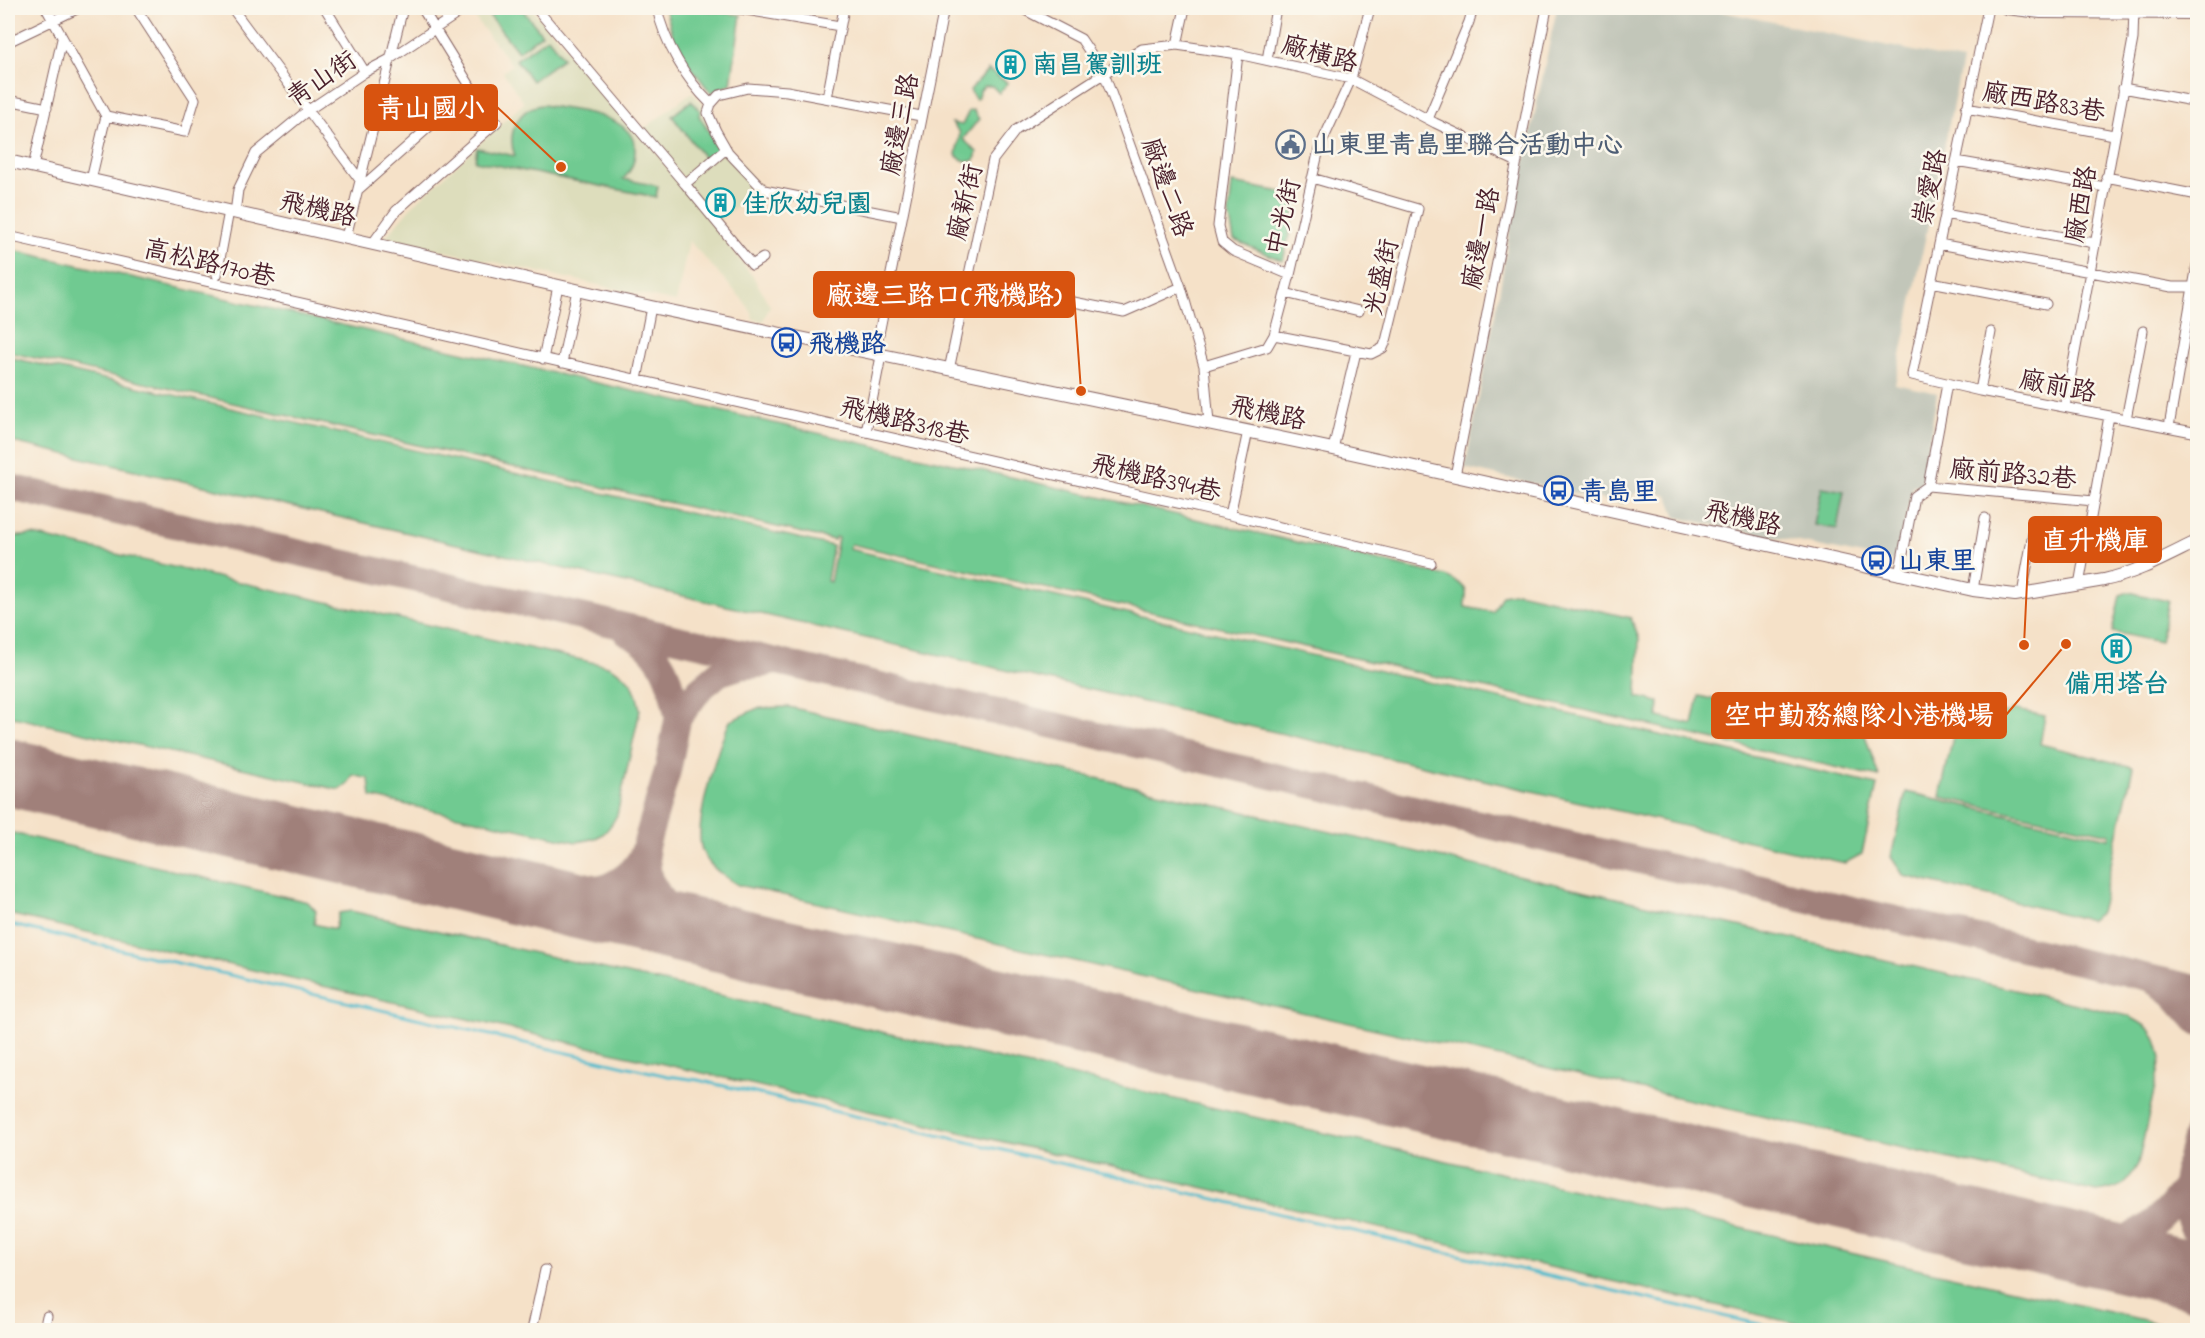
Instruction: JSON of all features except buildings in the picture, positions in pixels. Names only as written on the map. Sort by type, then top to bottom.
[{"type":"street","points":[[46,8],[106,116],[91,180]]},
{"type":"street","points":[[8,42],[80,8]]},
{"type":"street","points":[[106,116],[184,132],[195,99],[136,8]]},
{"type":"street","points":[[232,8],[359,185]]},
{"type":"street","points":[[325,8],[365,72]]},
{"type":"street","points":[[346,237],[403,8]]},
{"type":"street","points":[[373,243],[396,211],[497,123],[472,89],[422,8]]},
{"type":"street","name":"青山街","points":[[217,275],[238,190],[256,153],[307,111],[466,8]]},
{"type":"street","points":[[536,8],[752,265],[763,258]]},
{"type":"street","points":[[657,8],[670,45],[702,95],[711,104]]},
{"type":"street","points":[[735,8],[840,26]]},
{"type":"street","points":[[827,98],[844,8]]},
{"type":"street","name":"廠邊三路","points":[[866,432],[902,217],[944,8]]},
{"type":"street","name":"廠邊二路","points":[[1025,8],[1081,39],[1104,73],[1181,287],[1204,366],[1209,423]]},
{"type":"street","points":[[1177,45],[1185,8]]},
{"type":"street","points":[[1267,60],[1276,8]]},
{"type":"street","name":"中光街","points":[[1274,334],[1290,276],[1319,149],[1350,79],[1370,8]]},
{"type":"street","points":[[1428,119],[1473,8]]},
{"type":"street","name":"廠邊一路","points":[[1455,476],[1547,8]]},
{"type":"street","name":"崇愛路","points":[[1912,375],[1988,8]]},
{"type":"street","points":[[2006,8],[2041,12],[2134,10],[2198,13]]},
{"type":"street","name":"廠西路","points":[[2065,407],[2133,39],[2134,10]]},
{"type":"street","points":[[33,167],[62,39]]},
{"type":"street","name":"廠橫路","points":[[1104,73],[1142,49],[1177,45],[1267,60],[1350,79],[1517,162]]},
{"type":"street","points":[[1238,54],[1218,226],[1222,242],[1233,251],[1290,276]]},
{"type":"street","name":"廠新街","points":[[1104,73],[1016,130],[993,160],[968,281],[1124,312],[1181,287]]},
{"type":"street","points":[[902,217],[764,190],[726,149],[708,113],[711,104],[719,95],[748,88],[787,91],[921,116]]},
{"type":"street","points":[[2123,88],[2198,102]]},
{"type":"street","points":[[359,185],[472,89]]},
{"type":"street","points":[[8,100],[47,108]]},
{"type":"street","name":"廠西路83巷","points":[[1966,108],[2114,135]]},
{"type":"street","points":[[685,184],[726,149]]},
{"type":"street","name":"飛機路","points":[[8,161],[651,307],[1333,449],[1973,590],[2022,594],[2118,577],[2198,541]]},
{"type":"street","points":[[1956,161],[2104,187]]},
{"type":"street","points":[[2106,177],[2198,195]]},
{"type":"street","name":"光盛街","points":[[1312,178],[1418,209],[1386,341],[1378,352],[1371,354],[1356,352]]},
{"type":"street","points":[[1945,214],[2094,243]]},
{"type":"street","name":"高松路170巷","points":[[8,236],[562,363]]},
{"type":"street","points":[[1939,244],[2172,287],[2193,287]]},
{"type":"street","points":[[2169,427],[2198,260]]},
{"type":"street","points":[[949,370],[968,281]]},
{"type":"street","points":[[1931,282],[2046,304]]},
{"type":"street","points":[[543,359],[558,286]]},
{"type":"street","points":[[562,363],[577,290]]},
{"type":"street","points":[[1285,293],[1359,311]]},
{"type":"street","points":[[637,380],[651,307]]},
{"type":"street","points":[[2126,419],[2143,331]]},
{"type":"street","points":[[1980,391],[1991,332]]},
{"type":"street","points":[[1204,366],[1267,347],[1274,334],[1356,352],[1333,449]]},
{"type":"street","name":"飛機路318巷","points":[[562,363],[1072,479]]},
{"type":"street","name":"廠前路","points":[[1912,375],[1980,391],[2198,433]]},
{"type":"street","points":[[1899,575],[1914,496],[1928,486],[1947,384]]},
{"type":"street","name":"廠前路32巷","points":[[2079,585],[2109,416]]},
{"type":"street","points":[[1230,515],[1248,431]]},
{"type":"street","name":"飛機路394巷","points":[[1072,479],[1431,563]]},
{"type":"street","name":"廠前路32巷","points":[[1928,486],[2094,501]]},
{"type":"street","points":[[1973,590],[1985,518]]},
{"type":"street","points":[[2022,594],[2034,528]]},
{"type":"street","points":[[532,1330],[545,1270]]},
{"type":"street","points":[[44,1330],[47,1316]]},
{"type":"shaded area","points":[[479,8],[531,8],[648,143],[754,278],[770,306],[763,321],[753,319],[744,301],[689,241],[676,302],[385,238],[409,209],[524,103],[503,72],[512,65],[471,13]]},
{"type":"shaded area","points":[[1557,8],[1704,8],[1962,61],[1895,384],[1937,393],[1922,485],[1913,485],[1897,562],[1676,517],[1668,496],[1641,489],[1623,504],[1465,468],[1499,294],[1521,164],[1524,165]]},
{"type":"shaded area","points":[[692,92],[705,108],[704,115],[760,188],[717,222],[644,129]]},
{"type":"green space","points":[[488,8],[521,8],[542,34],[518,52],[485,10]]},
{"type":"green space","points":[[665,8],[688,8],[741,15],[731,84],[711,93],[686,61],[674,39]]},
{"type":"green space","points":[[548,37],[563,58],[532,81],[516,60]]},
{"type":"green space","points":[[988,70],[1008,83],[999,93],[992,86],[984,86],[975,99],[970,90]]},
{"type":"green space","points":[[691,101],[700,110],[699,116],[720,149],[705,159],[672,116]]},
{"type":"green space","points":[[543,105],[599,115],[624,127],[632,137],[635,149],[632,166],[623,179],[658,186],[656,197],[475,161],[477,148],[515,156],[512,139],[516,123],[527,111]]},
{"type":"green space","points":[[973,110],[979,119],[963,139],[977,152],[975,160],[967,161],[956,155],[960,133],[952,123],[962,125],[969,111]]},
{"type":"green space","points":[[1232,183],[1298,195],[1283,261],[1234,240],[1229,214]]},
{"type":"green space","points":[[8,249],[1446,576],[1461,584],[1465,589],[1465,607],[1493,612],[1502,595],[1518,592],[1631,618],[1639,639],[1637,697],[1659,702],[1658,717],[1693,725],[1699,696],[1865,735],[1879,777],[851,544],[849,549],[1877,785],[1862,854],[1845,863],[8,441],[8,357],[833,546],[827,581],[830,582],[838,538],[835,537],[834,540],[8,352]]},
{"type":"green space","points":[[1822,487],[1844,491],[1837,529],[1814,525]]},
{"type":"green space","points":[[33,535],[608,666],[631,682],[640,710],[617,815],[609,828],[601,835],[576,842],[371,797],[369,779],[353,775],[348,784],[340,790],[8,716],[8,537]]},
{"type":"green space","points":[[2129,592],[2168,601],[2160,642],[2112,632],[2120,595]]},
{"type":"green space","points":[[1960,704],[2010,714],[2012,709],[2045,716],[2040,744],[2133,767],[2100,913],[2090,920],[1904,876],[1891,857],[1906,792],[2109,838],[2110,834],[1940,797]]},
{"type":"green space","points":[[789,707],[2128,1016],[2152,1032],[2161,1059],[2138,1164],[2122,1185],[2097,1192],[738,885],[712,866],[702,850],[701,822],[713,766],[730,721],[758,708]]},
{"type":"green space","points":[[8,832],[308,902],[316,911],[314,924],[335,929],[339,913],[351,911],[2188,1330],[1825,1330],[8,914]]},
{"type":"waterway","points":[[8,924],[1784,1330]]},
{"type":"taxiway","points":[[8,487],[601,621],[2198,989]]},
{"type":"taxiway","points":[[626,632],[648,647],[657,657],[668,679],[678,718]]},
{"type":"taxiway","points":[[685,930],[665,906],[649,879],[645,848],[668,769],[678,718],[700,689],[719,673],[741,666],[764,664]]},
{"type":"taxiway","points":[[556,900],[596,891],[621,879],[632,871],[645,848]]},
{"type":"taxiway","points":[[2155,982],[2172,993],[2198,1022]]},
{"type":"taxiway","points":[[2198,1129],[2188,1170],[2185,1196],[2191,1223],[2198,1236]]},
{"type":"taxiway","points":[[2063,1245],[2102,1244],[2133,1236],[2159,1218],[2184,1188]]},
{"type":"runway","points":[[8,772],[685,930],[2198,1276]]},
{"type":"place","name":"南昌駕訓班","points":[[1011,64]]},
{"type":"place","name":"山東里青島里聯合活動中心","points":[[1290,144]]},
{"type":"place","name":"青山國小","points":[[561,167]]},
{"type":"place","name":"佳欣幼兒園","points":[[721,203]]},
{"type":"place","name":"飛機路","points":[[787,343]]},
{"type":"place","name":"廠邊三路口(飛機路)","points":[[1081,391]]},
{"type":"place","name":"青島里","points":[[1559,491]]},
{"type":"place","name":"山東里","points":[[1877,560]]},
{"type":"place","name":"空中勤務總隊小港機場","points":[[2066,644]]},
{"type":"place","name":"直升機庫","points":[[2024,645]]},
{"type":"place","name":"備用塔台","points":[[2117,649]]}]
